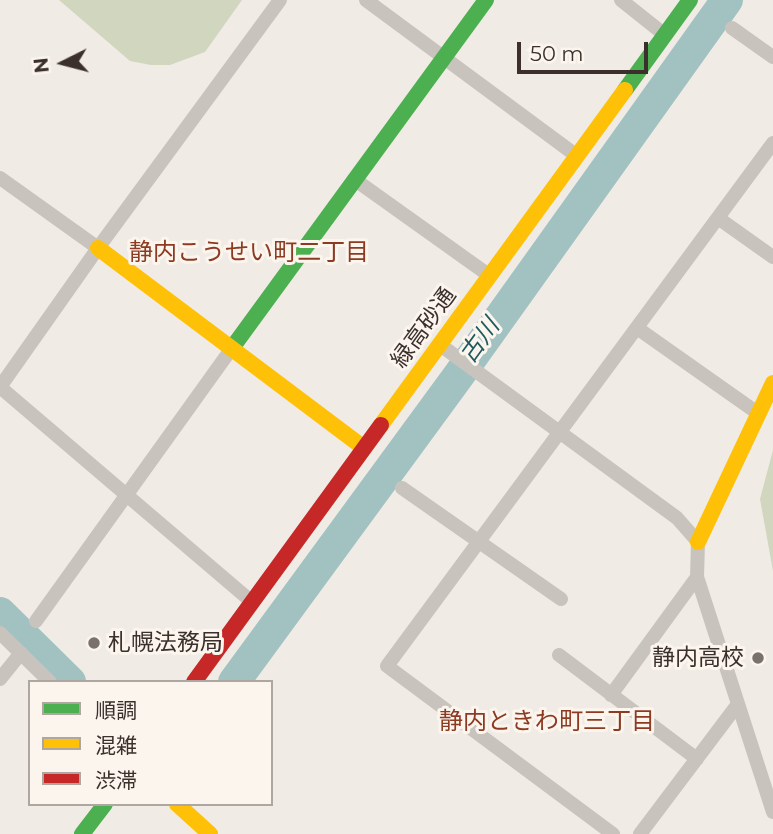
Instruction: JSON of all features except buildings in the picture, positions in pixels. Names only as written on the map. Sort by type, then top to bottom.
[{"type":"street","points":[[252,602],[0,387],[97,248],[280,0]]},
{"type":"street","points":[[366,0],[576,156]]},
{"type":"street","points":[[36,621],[486,0]]},
{"type":"street","points":[[621,0],[665,34]]},
{"type":"street","name":"緑高砂通","points":[[195,680],[690,0]]},
{"type":"street","points":[[732,28],[773,57]]},
{"type":"street","points":[[613,834],[387,666],[773,143]]},
{"type":"street","points":[[0,178],[364,448]]},
{"type":"street","points":[[355,179],[490,276]]},
{"type":"street","points":[[718,218],[773,257]]},
{"type":"street","points":[[637,328],[759,414]]},
{"type":"street","points":[[439,344],[677,517],[698,542]]},
{"type":"street","points":[[773,383],[698,542],[697,577],[773,812]]},
{"type":"street","points":[[402,488],[561,598]]},
{"type":"street","points":[[611,695],[697,577]]},
{"type":"street","points":[[0,633],[48,680]]},
{"type":"street","points":[[0,679],[21,653]]},
{"type":"street","points":[[559,655],[697,759]]},
{"type":"street","points":[[640,834],[738,704]]},
{"type":"street","points":[[82,834],[103,806]]},
{"type":"street","points":[[179,806],[210,834]]},
{"type":"green space","points":[[59,0],[242,0],[205,52],[170,65],[151,65],[130,61]]},
{"type":"green space","points":[[773,450],[773,571],[760,499]]},
{"type":"waterway","name":"古川","points":[[235,680],[459,375],[727,0]]},
{"type":"waterway","name":"古川","points":[[0,613],[68,680]]},
{"type":"traffic: fast","points":[[232,348],[486,0]]},
{"type":"traffic: fast","points":[[625,90],[690,0]]},
{"type":"traffic: fast","points":[[82,834],[103,806]]},
{"type":"traffic: slow","points":[[381,425],[625,90]]},
{"type":"traffic: slow","points":[[98,248],[364,448]]},
{"type":"traffic: slow","points":[[698,542],[773,383]]},
{"type":"traffic: slow","points":[[179,806],[210,834]]},
{"type":"traffic: jam","points":[[195,680],[381,425]]},
{"type":"place","name":"札幌法務局","points":[[94,643]]},
{"type":"place","name":"静内高校","points":[[758,658]]},
{"type":"district","name":"静内こうせい町二丁目","points":[[249,253]]},
{"type":"district","name":"静内ときわ町三丁目","points":[[547,722]]}]
